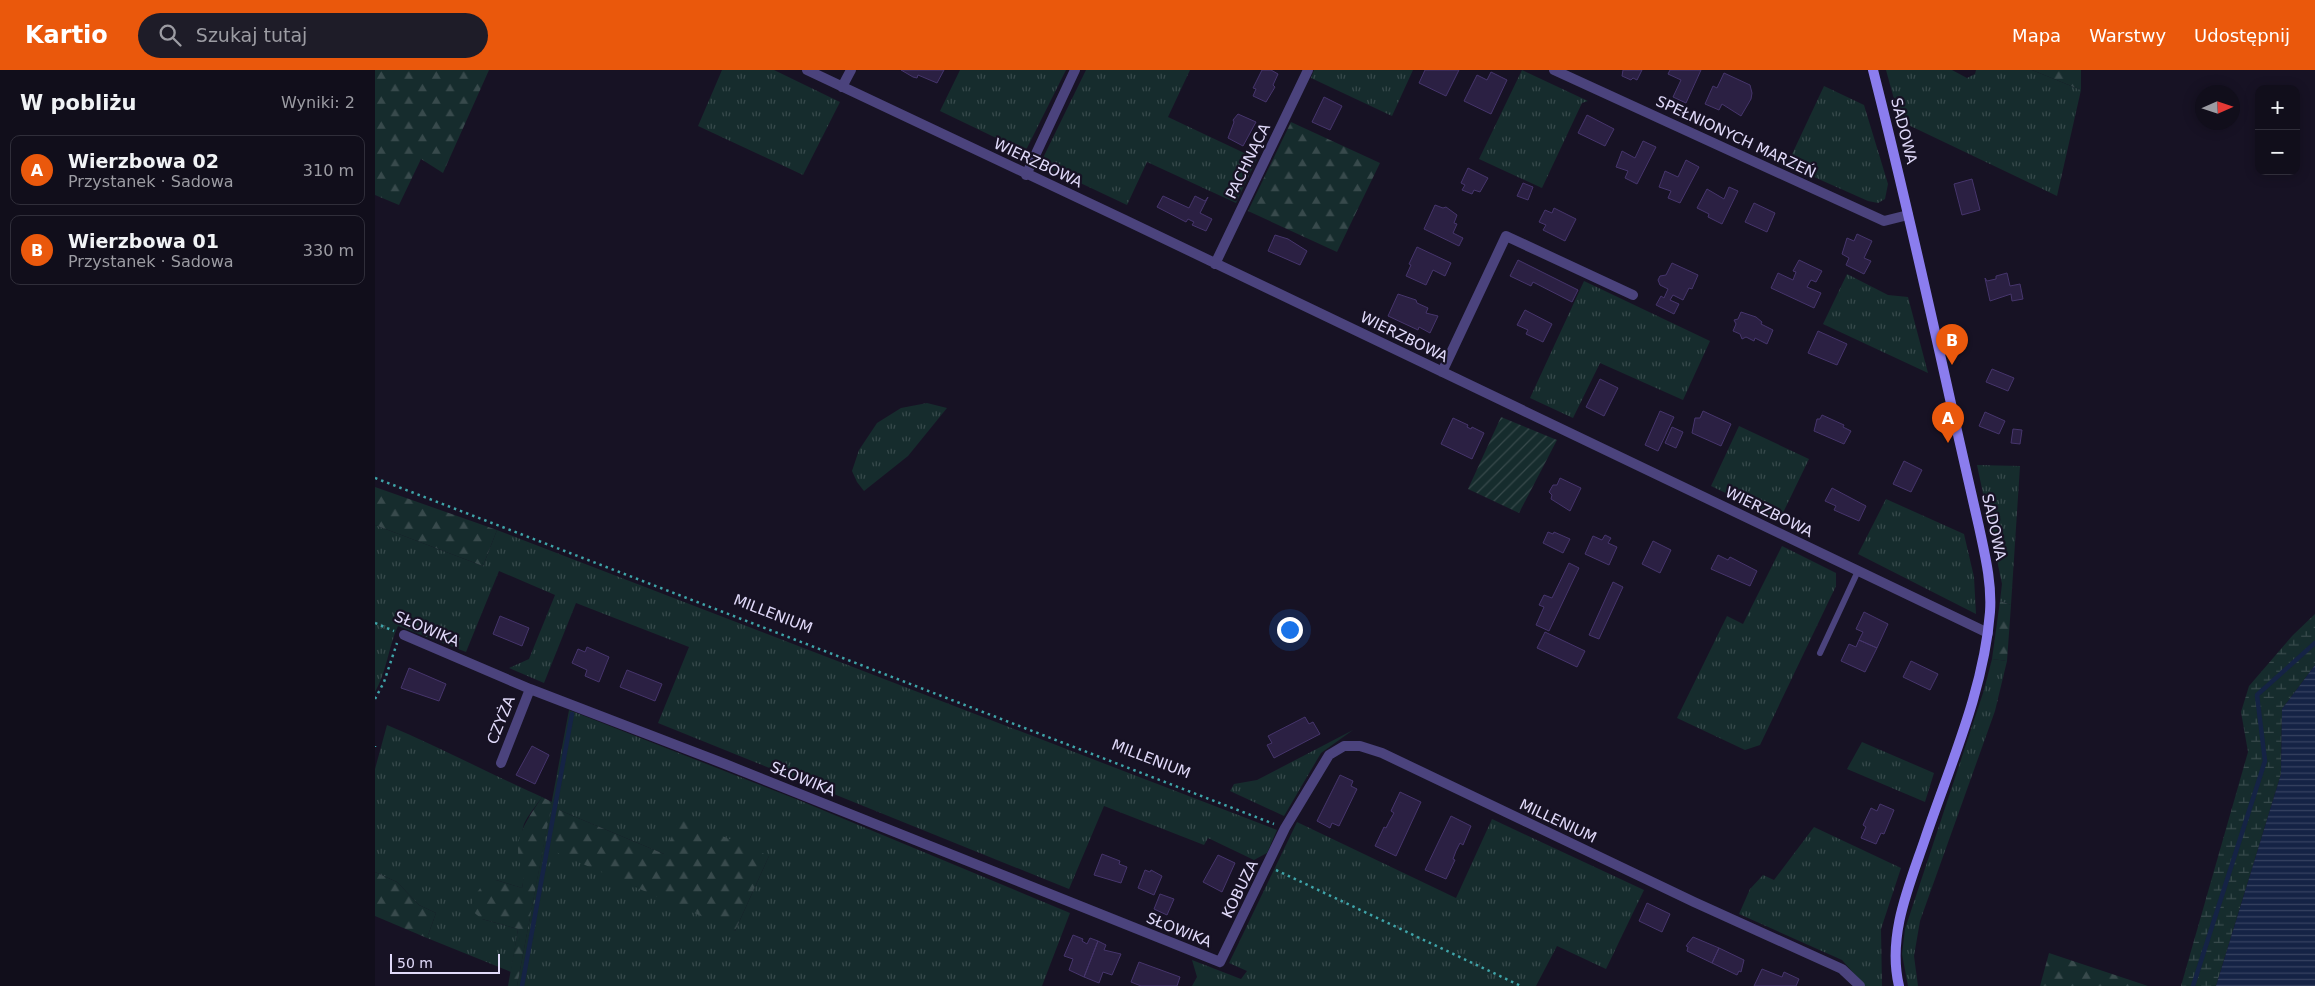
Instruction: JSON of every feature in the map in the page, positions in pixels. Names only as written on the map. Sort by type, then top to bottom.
[{"type":"street","name":"WIERZBOWA","points":[[807,70],[1988,633]]},
{"type":"street","points":[[842,87],[851,70]]},
{"type":"street","points":[[1026,175],[1075,70]]},
{"type":"street","name":"PACHNĄCA","points":[[1215,264],[1308,70]]},
{"type":"street","name":"SPEŁNIONYCH MARZEŃ","points":[[1553,70],[1884,221],[1908,215]]},
{"type":"street","name":"SADOWA","points":[[1873,70],[1987,564],[1990,600],[1988,633],[1978,685],[1900,918],[1895,955],[1899,986]]},
{"type":"street","points":[[1442,372],[1506,236],[1633,294]]},
{"type":"street","name":"SŁOWIKA","points":[[404,635],[530,689],[725,764],[1220,962]]},
{"type":"street","name":"CZYŻA","points":[[501,763],[530,689]]},
{"type":"street","name":"MILLENIUM","points":[[1285,828],[1329,755],[1344,746],[1360,746],[1382,753],[1694,902],[1842,969],[1860,986]]},
{"type":"street","name":"KOBUZA","points":[[1220,962],[1285,828]]},
{"type":"lane","points":[[1820,654],[1858,571]]},
{"type":"path","name":"MILLENIUM","points":[[375,478],[595,561],[1285,828]]},
{"type":"path","name":"SŁOWIKA","points":[[375,623],[404,635]]},
{"type":"path","points":[[375,699],[384,682],[396,644],[404,635]]},
{"type":"path","points":[[1267,866],[1521,986]]},
{"type":"green space","points":[[375,70],[489,70],[443,173],[421,159],[399,205],[375,195]]},
{"type":"green space","points":[[722,70],[774,70],[840,102],[803,175],[698,126]]},
{"type":"green space","points":[[960,70],[1066,70],[1025,152],[940,111]]},
{"type":"green space","points":[[1086,70],[1190,70],[1168,117],[1257,159],[1236,203],[1147,162],[1127,205],[1040,164]]},
{"type":"green space","points":[[1314,70],[1413,70],[1392,116],[1311,78]]},
{"type":"green space","points":[[1522,70],[1588,101],[1582,103],[1542,188],[1479,159]]},
{"type":"green space","points":[[1886,70],[1952,70],[1967,78],[1975,74],[1976,70],[2032,70],[2081,90],[2057,196],[1900,121]]},
{"type":"green space","points":[[2032,70],[2081,70],[2081,90]]},
{"type":"green space","points":[[1824,86],[1864,105],[1888,184],[1885,199],[1878,203],[1868,201],[1787,165]]},
{"type":"green space","points":[[1291,122],[1380,163],[1337,252],[1248,211]]},
{"type":"green space","points":[[1847,274],[1888,295],[1908,297],[1928,373],[1823,324]]},
{"type":"green space","points":[[1584,281],[1710,341],[1683,400],[1600,363],[1573,418],[1530,398]]},
{"type":"green space","points":[[927,403],[947,408],[908,456],[864,491],[852,471],[859,450],[877,423],[901,408]]},
{"type":"green space","points":[[1501,417],[1557,440],[1519,513],[1468,489]]},
{"type":"green space","points":[[1739,426],[1809,459],[1780,519],[1711,486]]},
{"type":"green space","points":[[1977,465],[2020,466],[2011,605],[2000,601],[2002,584]]},
{"type":"green space","points":[[375,487],[497,530],[483,566],[375,525]]},
{"type":"green space","points":[[1886,499],[1964,534],[1974,577],[1976,614],[1858,554]]},
{"type":"green space","points":[[375,525],[483,566],[497,530],[1277,830],[1267,853],[1254,860],[1208,838],[1204,845],[1104,806],[1069,889],[658,723],[689,647],[576,603],[544,683],[509,668],[529,659],[555,595],[499,571],[466,652],[398,626],[375,692]]},
{"type":"green space","points":[[1782,546],[1836,573],[1836,586],[1760,745],[1745,750],[1677,718],[1727,616],[1743,624]]},
{"type":"green space","points":[[2000,601],[2011,605],[2007,661],[1992,659]]},
{"type":"green space","points":[[2315,614],[2315,665],[2282,709],[2281,774],[2216,986],[2181,986],[2248,752],[2241,712],[2249,686],[2293,635]]},
{"type":"green space","points":[[1992,659],[2007,661],[1995,711],[1920,921],[1914,956],[1918,986],[1908,986],[1902,954],[1905,929],[1984,690]]},
{"type":"green space","points":[[569,710],[796,799],[1070,913],[1042,986],[517,986]],"holes":[[[559,810],[664,854],[769,856],[735,931]]]},
{"type":"green space","points":[[387,725],[542,797],[524,824],[522,831],[524,873],[522,888],[496,880],[482,919],[518,929],[511,972],[427,938],[436,913],[419,905],[397,882],[375,872],[375,769]]},
{"type":"green space","points":[[1353,730],[1321,753],[1284,816],[1230,791],[1234,784],[1257,780]]},
{"type":"green space","points":[[1862,742],[1934,773],[1925,802],[1847,769]]},
{"type":"green space","points":[[542,797],[552,802],[517,986],[508,986],[518,929],[482,919],[472,911],[473,898],[484,883],[496,880],[522,888],[523,877],[518,855],[520,836],[526,822]]},
{"type":"green space","points":[[559,810],[664,854],[680,818],[769,856],[735,931],[551,850]]},
{"type":"green space","points":[[1492,819],[1644,890],[1606,969],[1557,946],[1536,986],[1192,986],[1197,977],[1192,960],[1241,979],[1247,971],[1229,963],[1297,822],[1456,898]]},
{"type":"green space","points":[[1814,827],[1901,868],[1881,929],[1882,986],[1865,986],[1842,960],[1739,914],[1750,889],[1763,875],[1774,880]]},
{"type":"green space","points":[[375,872],[397,882],[419,905],[436,913],[427,938],[375,916]]},
{"type":"green space","points":[[2049,953],[2148,986],[2040,986]]},
{"type":"water","points":[[2315,665],[2315,986],[2216,986],[2281,774],[2282,709]]},
{"type":"building","points":[[901,70],[944,70],[937,83],[918,75],[917,78],[913,77]]},
{"type":"building","points":[[1262,70],[1271,70],[1278,74],[1273,85],[1275,87],[1266,102],[1253,96],[1256,89],[1253,88]]},
{"type":"building","points":[[1425,70],[1459,70],[1446,96],[1419,83]]},
{"type":"building","points":[[1623,70],[1642,70],[1637,80],[1633,78],[1631,80],[1622,76]]},
{"type":"building","points":[[1670,70],[1701,70],[1686,103],[1673,97],[1681,80],[1668,74]]},
{"type":"building","points":[[1491,72],[1507,80],[1491,114],[1464,101],[1477,75],[1487,80]]},
{"type":"building","points":[[1724,73],[1750,85],[1751,99],[1741,116],[1722,104],[1719,110],[1705,104],[1713,86],[1717,88]]},
{"type":"building","points":[[1324,97],[1342,106],[1330,130],[1312,122]]},
{"type":"building","points":[[1238,114],[1256,122],[1243,146],[1228,138],[1233,120]]},
{"type":"building","points":[[1587,115],[1614,129],[1605,146],[1578,133]]},
{"type":"building","points":[[1643,141],[1656,147],[1637,184],[1625,178],[1628,171],[1616,167],[1622,151],[1635,158]]},
{"type":"building","points":[[1686,160],[1699,167],[1680,203],[1668,198],[1671,191],[1659,187],[1665,171],[1678,177]]},
{"type":"building","points":[[1468,168],[1488,178],[1480,192],[1474,190],[1472,194],[1462,190],[1465,185],[1461,183]]},
{"type":"building","points":[[1972,179],[1980,210],[1962,215],[1954,184]]},
{"type":"building","points":[[1523,183],[1533,187],[1528,200],[1517,196]]},
{"type":"building","points":[[1729,187],[1738,191],[1722,224],[1708,217],[1709,214],[1697,208],[1707,189],[1724,199]]},
{"type":"building","points":[[1163,196],[1189,208],[1195,196],[1205,201],[1208,197],[1200,213],[1212,219],[1206,231],[1192,225],[1194,222],[1188,219],[1186,222],[1157,207]]},
{"type":"building","points":[[1754,203],[1775,213],[1767,232],[1745,222]]},
{"type":"building","points":[[1435,205],[1443,208],[1446,207],[1457,215],[1454,223],[1457,224],[1453,233],[1463,238],[1459,246],[1424,229]]},
{"type":"building","points":[[1554,208],[1576,219],[1565,241],[1543,230],[1546,225],[1539,222],[1545,210],[1552,213]]},
{"type":"building","points":[[1857,234],[1872,241],[1864,258],[1871,261],[1864,274],[1846,265],[1849,258],[1842,254],[1847,238],[1854,241]]},
{"type":"building","points":[[1275,235],[1288,239],[1307,251],[1300,265],[1268,251]]},
{"type":"building","points":[[1417,247],[1451,263],[1445,276],[1433,270],[1426,285],[1406,276]]},
{"type":"building","points":[[1518,260],[1578,290],[1572,302],[1533,282],[1531,286],[1510,276]]},
{"type":"building","points":[[1799,260],[1822,271],[1816,282],[1811,280],[1807,287],[1821,293],[1814,308],[1771,288],[1778,273],[1793,280],[1796,272],[1793,271]]},
{"type":"building","points":[[1672,263],[1698,275],[1692,289],[1689,288],[1683,300],[1673,295],[1670,300],[1679,304],[1674,314],[1656,305],[1661,296],[1664,298],[1668,289],[1660,285],[1658,280],[1660,276],[1666,275]]},
{"type":"building","points":[[2007,273],[2010,286],[2020,284],[2023,299],[2012,301],[2011,294],[1990,301],[1985,278],[1987,281],[1996,279],[1996,276]]},
{"type":"building","points":[[1398,294],[1416,300],[1417,303],[1428,308],[1426,313],[1438,316],[1430,333],[1419,327],[1418,330],[1388,316]]},
{"type":"building","points":[[1525,310],[1552,324],[1543,342],[1526,334],[1528,330],[1517,325]]},
{"type":"building","points":[[1741,312],[1756,317],[1762,322],[1761,324],[1773,330],[1767,344],[1755,338],[1754,341],[1746,337],[1742,339],[1740,334],[1733,331],[1736,324],[1734,320],[1738,319]]},
{"type":"building","points":[[1818,331],[1847,344],[1837,365],[1808,353]]},
{"type":"building","points":[[1992,369],[2014,378],[2008,391],[1986,382]]},
{"type":"building","points":[[1600,379],[1618,388],[1604,416],[1586,407]]},
{"type":"building","points":[[1660,411],[1674,417],[1658,451],[1645,445]]},
{"type":"building","points":[[1703,411],[1731,424],[1721,446],[1692,433],[1695,418],[1700,418]]},
{"type":"building","points":[[1985,412],[2005,421],[1999,434],[1979,426]]},
{"type":"building","points":[[1822,415],[1844,425],[1843,427],[1851,431],[1844,444],[1814,431],[1817,419],[1820,419]]},
{"type":"building","points":[[1453,418],[1468,425],[1467,427],[1471,429],[1472,427],[1484,433],[1472,459],[1441,444]]},
{"type":"building","points":[[1672,427],[1683,432],[1676,448],[1665,443]]},
{"type":"building","points":[[2013,429],[2022,430],[2020,444],[2011,443]]},
{"type":"building","points":[[1904,461],[1922,470],[1911,492],[1893,484]]},
{"type":"building","points":[[1560,478],[1581,488],[1570,511],[1551,499],[1552,495],[1549,492],[1553,485],[1557,485]]},
{"type":"building","points":[[1832,488],[1866,506],[1859,521],[1834,510],[1836,506],[1825,501]]},
{"type":"building","points":[[1548,532],[1553,534],[1554,532],[1570,539],[1563,553],[1543,543]]},
{"type":"building","points":[[1605,535],[1611,538],[1608,543],[1617,547],[1609,565],[1585,554],[1593,536],[1602,540]]},
{"type":"building","points":[[1653,541],[1671,550],[1660,573],[1642,564]]},
{"type":"building","points":[[1718,555],[1728,560],[1730,557],[1757,571],[1750,586],[1711,569]]},
{"type":"building","points":[[1569,563],[1579,568],[1549,631],[1536,625],[1544,607],[1539,605],[1544,595],[1552,598]]},
{"type":"building","points":[[1613,582],[1623,587],[1599,639],[1589,635]]},
{"type":"building","points":[[1864,612],[1888,624],[1877,648],[1859,640],[1863,632],[1856,629]]},
{"type":"building","points":[[500,616],[529,628],[522,646],[493,634]]},
{"type":"building","points":[[1545,632],[1585,651],[1577,667],[1537,648]]},
{"type":"building","points":[[1859,640],[1877,648],[1865,672],[1841,661],[1849,644],[1856,647]]},
{"type":"building","points":[[587,647],[609,657],[599,682],[585,676],[587,670],[572,663],[578,649],[585,652]]},
{"type":"building","points":[[1911,661],[1938,674],[1930,690],[1903,677]]},
{"type":"building","points":[[409,668],[446,684],[439,701],[401,688]]},
{"type":"building","points":[[627,670],[662,684],[655,701],[620,687]]},
{"type":"building","points":[[1305,717],[1309,724],[1313,722],[1320,734],[1274,758],[1267,745],[1272,743],[1268,736]]},
{"type":"building","points":[[532,746],[549,755],[535,784],[516,775]]},
{"type":"building","points":[[1340,775],[1353,781],[1351,786],[1357,789],[1339,826],[1332,823],[1330,828],[1317,821]]},
{"type":"building","points":[[1400,792],[1421,802],[1396,856],[1375,846],[1384,827],[1386,828],[1394,813],[1391,811]]},
{"type":"building","points":[[1880,804],[1894,810],[1884,834],[1881,833],[1876,844],[1861,838],[1866,827],[1863,825],[1871,808],[1877,811]]},
{"type":"building","points":[[1451,816],[1471,826],[1463,845],[1460,843],[1456,851],[1453,859],[1455,860],[1446,879],[1425,870]]},
{"type":"building","points":[[1102,854],[1120,861],[1119,864],[1127,867],[1121,883],[1094,875]]},
{"type":"building","points":[[1218,855],[1235,863],[1222,892],[1203,882]]},
{"type":"building","points":[[1145,870],[1150,872],[1151,870],[1162,876],[1154,895],[1138,888]]},
{"type":"building","points":[[1160,894],[1174,899],[1167,915],[1154,909]]},
{"type":"building","points":[[1647,903],[1670,914],[1662,932],[1639,921]]},
{"type":"building","points":[[1073,935],[1083,939],[1082,941],[1087,944],[1090,938],[1098,941],[1084,977],[1069,970],[1073,959],[1064,956]]},
{"type":"building","points":[[1693,937],[1719,948],[1712,963],[1687,951],[1688,947],[1686,946]]},
{"type":"building","points":[[1098,941],[1106,945],[1104,950],[1121,954],[1112,975],[1103,972],[1099,983],[1084,977]]},
{"type":"building","points":[[1719,948],[1744,960],[1741,972],[1739,971],[1737,975],[1712,963]]},
{"type":"building","points":[[1139,962],[1180,977],[1177,986],[1141,986],[1131,982]]},
{"type":"building","points":[[1762,969],[1782,977],[1784,972],[1799,979],[1796,986],[1754,986]]},
{"type":"waterway","points":[[2193,986],[2265,761],[2257,695],[2315,643]]},
{"type":"waterway","points":[[522,986],[572,714]]},
{"type":"place","name":"Wierzbowa 01","points":[[1952,365]]},
{"type":"place","name":"Wierzbowa 02","points":[[1948,443]]}]
